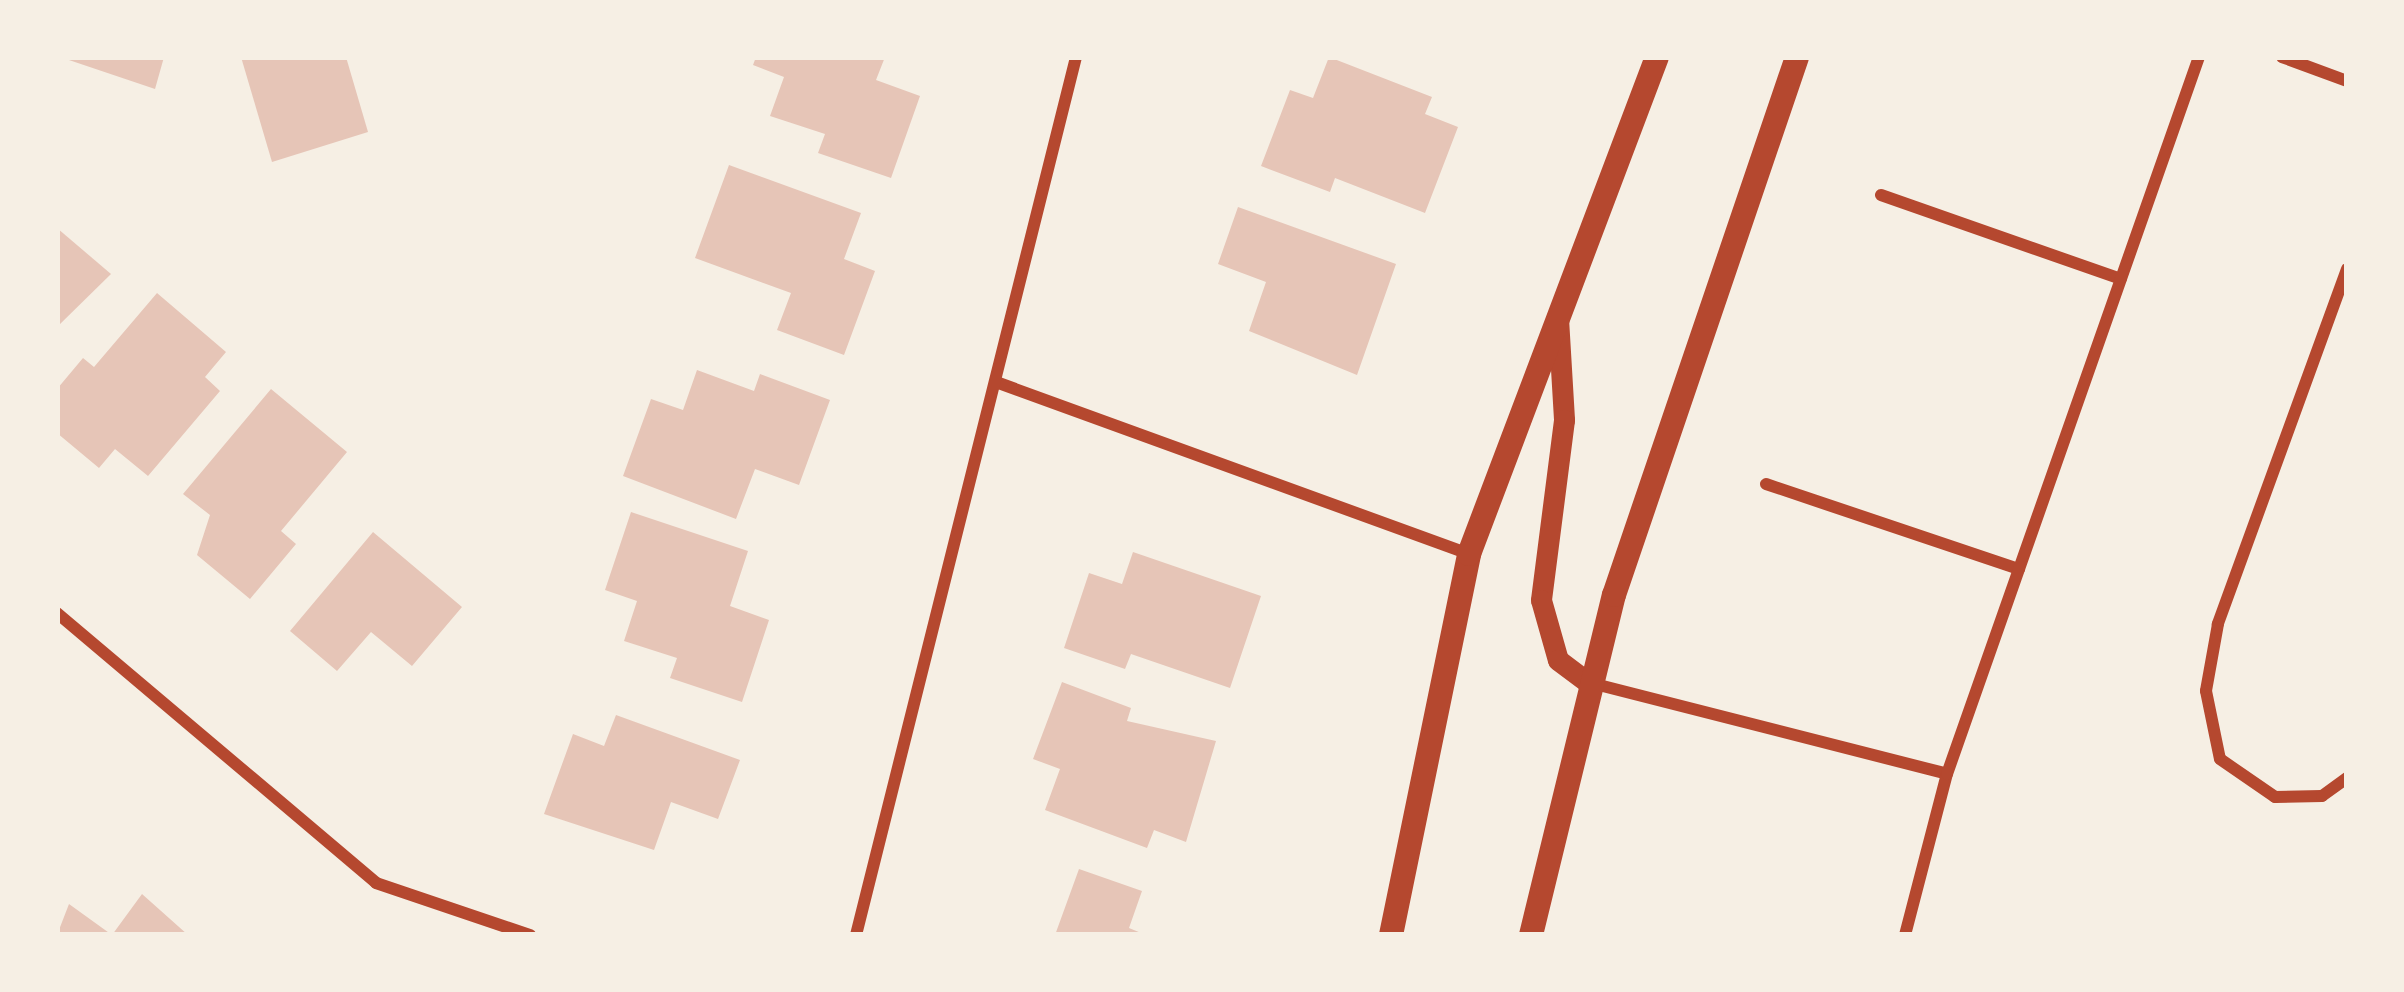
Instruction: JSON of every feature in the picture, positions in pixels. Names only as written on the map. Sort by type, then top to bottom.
[{"type":"main road","points":[[1391,935],[1468,554],[1657,57]]},
{"type":"main road","points":[[1531,935],[1589,683],[1797,57]]},
{"type":"street","points":[[856,935],[1076,57]]},
{"type":"street","points":[[1905,935],[1947,774],[2198,57]]},
{"type":"street","points":[[2282,57],[2347,81]]},
{"type":"street","points":[[1881,195],[2121,279]]},
{"type":"street","points":[[2347,268],[2218,624],[2206,691],[2220,759],[2275,797],[2322,796],[2347,778]]},
{"type":"street","points":[[1558,318],[1564,420],[1541,600],[1558,660],[1589,683],[1947,774]]},
{"type":"street","points":[[996,382],[1468,554]]},
{"type":"street","points":[[1766,484],[2019,569]]},
{"type":"street","points":[[57,613],[376,883],[530,935]]},
{"type":"building","points":[[60,57],[164,57],[155,89]]},
{"type":"building","points":[[241,57],[346,57],[368,132],[272,162]]},
{"type":"building","points":[[756,57],[885,57],[876,80],[920,96],[891,178],[818,153],[825,134],[770,116],[784,77],[753,65]]},
{"type":"building","points":[[1329,57],[1432,97],[1425,114],[1458,127],[1425,213],[1335,178],[1330,192],[1261,166],[1290,90],[1313,98]]},
{"type":"building","points":[[729,165],[861,213],[844,259],[875,271],[844,355],[777,330],[791,293],[695,258]]},
{"type":"building","points":[[1238,207],[1396,264],[1357,375],[1249,331],[1266,282],[1218,264]]},
{"type":"building","points":[[57,228],[111,274],[57,327]]},
{"type":"building","points":[[157,293],[226,352],[205,377],[220,391],[148,476],[115,449],[99,468],[57,433],[57,389],[83,358],[94,367]]},
{"type":"building","points":[[697,370],[754,391],[760,374],[830,400],[799,485],[755,469],[736,519],[623,476],[651,399],[683,410]]},
{"type":"building","points":[[271,389],[347,452],[281,531],[296,544],[250,599],[197,555],[210,515],[183,494]]},
{"type":"building","points":[[631,512],[748,551],[730,606],[769,620],[742,702],[670,678],[677,658],[624,641],[637,601],[605,590]]},
{"type":"building","points":[[373,532],[462,607],[412,666],[371,632],[337,671],[290,631]]},
{"type":"building","points":[[1133,552],[1261,596],[1230,688],[1131,654],[1125,669],[1064,648],[1089,573],[1122,584]]},
{"type":"building","points":[[1062,682],[1131,708],[1127,721],[1216,741],[1186,842],[1154,830],[1147,848],[1045,810],[1060,769],[1033,759]]},
{"type":"building","points":[[616,715],[740,760],[718,819],[671,802],[654,850],[544,814],[573,734],[604,746]]},
{"type":"building","points":[[1079,869],[1142,891],[1129,928],[1146,935],[1055,935]]},
{"type":"building","points":[[142,894],[188,935],[112,935]]},
{"type":"building","points":[[69,904],[112,935],[57,935]]}]
